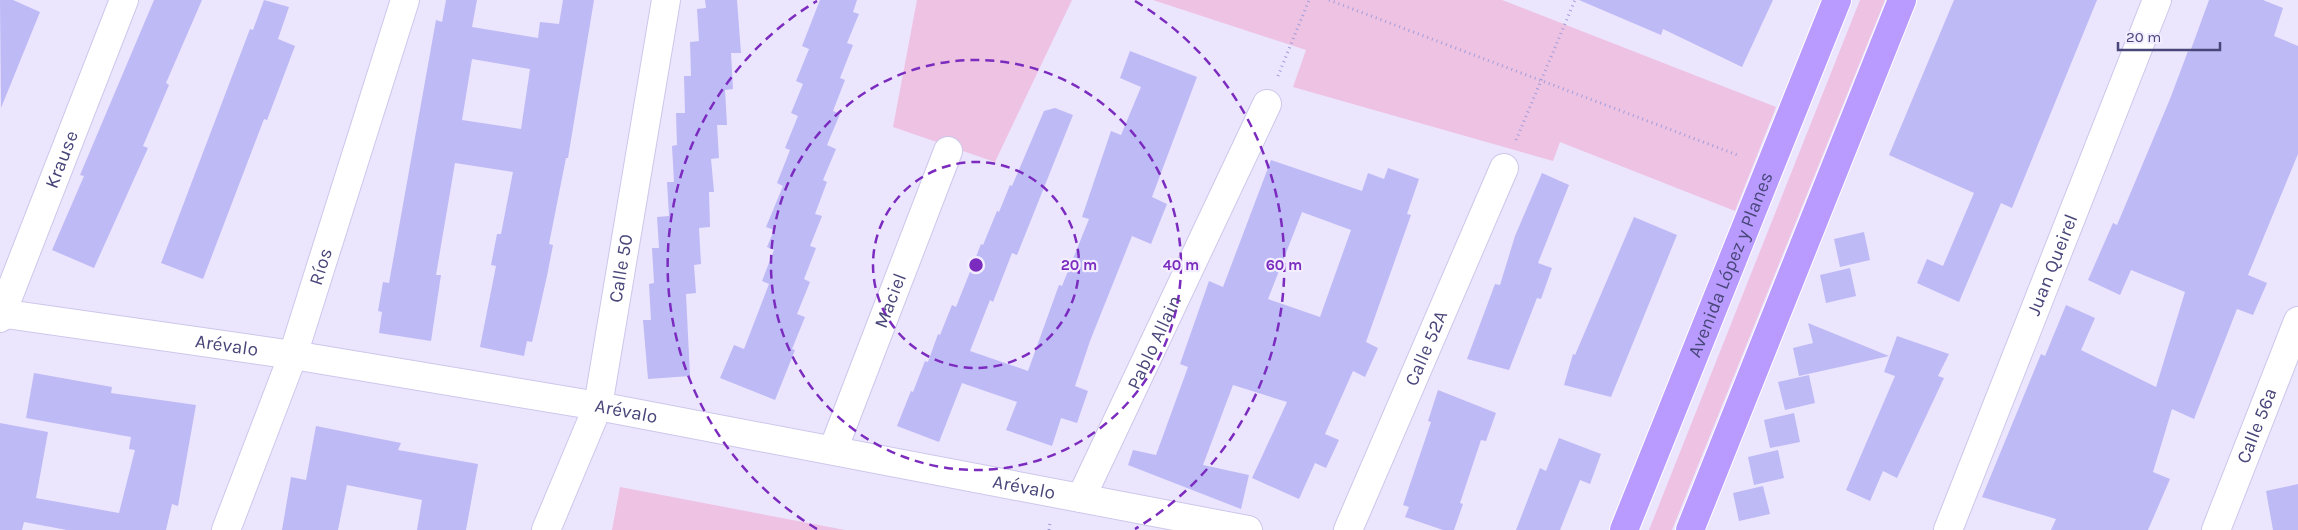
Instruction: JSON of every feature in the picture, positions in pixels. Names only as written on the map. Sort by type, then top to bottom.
[{"type":"main road","name":"Avenida López y Planes","points":[[1624,530],[1838,0]]},
{"type":"main road","points":[[1690,530],[1902,0]]},
{"type":"street","name":"Krause","points":[[1,315],[124,0]]},
{"type":"street","name":"Ríos","points":[[226,530],[294,355],[405,0]]},
{"type":"street","name":"Calle 50","points":[[546,530],[598,406],[666,0]]},
{"type":"street","name":"Juan Queirel","points":[[1948,530],[2157,0]]},
{"type":"street","name":"Pablo Allain","points":[[1081,498],[1267,104]]},
{"type":"street","name":"Maciel","points":[[833,450],[948,151]]},
{"type":"street","name":"Calle 52A","points":[[1348,530],[1504,168]]},
{"type":"street","name":"Arévalo","points":[[1,315],[294,355],[598,406],[1248,530]]},
{"type":"street","name":"Calle 56a","points":[[2216,530],[2298,322]]},
{"type":"path","points":[[1267,104],[1309,0]]},
{"type":"path","points":[[1329,0],[1770,167]]},
{"type":"path","points":[[1504,168],[1575,0]]},
{"type":"shaded area","points":[[917,0],[1072,0],[995,162],[893,127]]},
{"type":"shaded area","points":[[1153,0],[1502,0],[1776,107],[1735,211],[1560,142],[1553,161],[1293,87],[1306,50]]},
{"type":"shaded area","points":[[1860,0],[1885,0],[1672,530],[1649,530]]},
{"type":"shaded area","points":[[620,487],[845,530],[612,530]]},
{"type":"building","points":[[0,0],[13,0],[40,12],[1,108]]},
{"type":"building","points":[[154,0],[202,0],[166,83],[169,85],[143,146],[148,148],[94,268],[52,250],[84,176],[80,175]]},
{"type":"building","points":[[264,0],[289,7],[278,39],[295,46],[267,120],[264,119],[203,279],[161,263],[250,29],[253,30]]},
{"type":"building","points":[[446,0],[477,0],[472,27],[538,38],[540,22],[559,24],[563,0],[594,0],[568,158],[566,158],[549,244],[553,245],[547,276],[532,342],[527,341],[524,356],[480,347],[496,266],[491,265],[497,234],[501,234],[513,172],[455,163],[436,275],[441,275],[431,341],[379,333],[382,312],[378,311],[383,282],[389,283],[436,20],[442,22]],"holes":[[[472,59],[530,69],[521,129],[462,120]]]},
{"type":"building","points":[[705,0],[737,0],[741,53],[731,53],[733,89],[725,90],[727,125],[717,125],[719,158],[711,159],[714,192],[709,192],[710,227],[699,228],[701,264],[694,265],[696,293],[686,294],[690,376],[648,379],[643,320],[651,320],[649,284],[654,283],[652,248],[659,248],[657,217],[669,216],[667,182],[674,182],[672,146],[677,145],[676,113],[685,113],[684,76],[691,76],[690,42],[699,41],[697,9],[706,8]]},
{"type":"building","points":[[820,0],[857,0],[853,12],[859,14],[847,43],[853,45],[840,78],[845,80],[833,111],[840,114],[827,145],[836,149],[823,180],[827,182],[815,214],[822,216],[810,246],[816,248],[804,279],[810,282],[797,314],[805,317],[792,349],[795,350],[775,400],[720,378],[734,345],[744,349],[769,284],[762,281],[774,250],[767,247],[774,230],[766,227],[783,186],[777,183],[790,150],[785,148],[798,116],[791,113],[803,84],[796,81],[809,49],[802,46]]},
{"type":"building","points":[[1579,0],[1773,0],[1742,67],[1663,29],[1661,35]]},
{"type":"building","points":[[1954,0],[2097,0],[2012,208],[2001,203],[1959,302],[1917,283],[1927,259],[1943,266],[1974,193],[1889,155]]},
{"type":"building","points":[[2209,0],[2263,0],[2283,8],[2274,36],[2298,46],[2298,154],[2248,275],[2267,283],[2253,315],[2237,309],[2194,419],[2172,409],[2153,472],[2170,479],[2148,530],[2051,530],[2056,519],[1982,497],[2041,354],[2045,356],[2066,305],[2095,318],[2081,350],[2156,387],[2185,292],[2131,270],[2120,295],[2088,280],[2113,223],[2117,225],[2188,51],[2190,52]]},
{"type":"building","points":[[1130,51],[1197,77],[1152,197],[1167,204],[1151,244],[1132,236],[1090,341],[1075,386],[1088,391],[1077,423],[1061,418],[1052,446],[1006,430],[1017,402],[962,383],[939,442],[897,426],[925,361],[928,362],[938,334],[940,335],[952,305],[956,307],[981,244],[983,245],[1010,185],[1012,186],[1044,111],[1055,108],[1073,115],[1017,255],[1012,253],[993,302],[990,300],[970,351],[1028,371],[1059,285],[1062,286],[1089,219],[1082,217],[1111,131],[1121,135],[1141,87],[1120,78]]},
{"type":"building","points":[[1271,160],[1362,191],[1368,173],[1384,179],[1388,168],[1419,179],[1407,214],[1411,215],[1366,342],[1378,348],[1365,377],[1353,371],[1325,434],[1339,440],[1326,468],[1315,463],[1299,499],[1252,478],[1287,402],[1233,385],[1203,465],[1249,475],[1241,509],[1128,465],[1133,450],[1156,455],[1188,367],[1180,364],[1209,281],[1223,287]],"holes":[[[1302,212],[1351,230],[1320,317],[1268,299]]]},
{"type":"building","points":[[1542,173],[1569,185],[1538,263],[1552,268],[1541,299],[1537,298],[1509,370],[1467,359],[1495,284],[1500,285],[1515,236]]},
{"type":"building","points":[[1634,217],[1677,235],[1611,397],[1564,385],[1573,354],[1575,355]]},
{"type":"building","points":[[1864,232],[1870,260],[1840,267],[1834,239]]},
{"type":"building","points":[[1850,268],[1856,296],[1826,303],[1820,275]]},
{"type":"building","points":[[1808,323],[1889,356],[1799,376],[1793,348],[1813,343]]},
{"type":"building","points":[[1897,336],[1949,354],[1938,376],[1944,378],[1897,478],[1883,471],[1870,501],[1846,490],[1895,376],[1884,372]]},
{"type":"building","points":[[34,373],[112,387],[111,393],[196,405],[178,506],[172,504],[166,530],[67,530],[24,522],[22,530],[0,530],[0,423],[48,432],[36,498],[119,513],[135,450],[129,449],[131,437],[26,418]]},
{"type":"building","points":[[1809,375],[1815,403],[1785,410],[1778,382]]},
{"type":"building","points":[[1438,390],[1496,413],[1486,441],[1481,440],[1460,503],[1463,504],[1454,530],[1443,530],[1405,517],[1409,507],[1403,505],[1431,422],[1428,421]]},
{"type":"building","points":[[1794,413],[1800,442],[1770,448],[1764,420]]},
{"type":"building","points":[[316,426],[401,443],[398,450],[478,464],[466,530],[417,530],[422,500],[347,485],[338,530],[282,530],[291,477],[306,480]]},
{"type":"building","points":[[1559,438],[1601,454],[1590,484],[1580,480],[1560,530],[1516,530],[1540,468],[1546,471]]},
{"type":"building","points":[[1778,450],[1784,478],[1754,485],[1748,457]]},
{"type":"building","points":[[2298,484],[2298,530],[2273,530],[2266,491]]},
{"type":"building","points":[[1763,486],[1770,514],[1739,521],[1733,493]]}]
